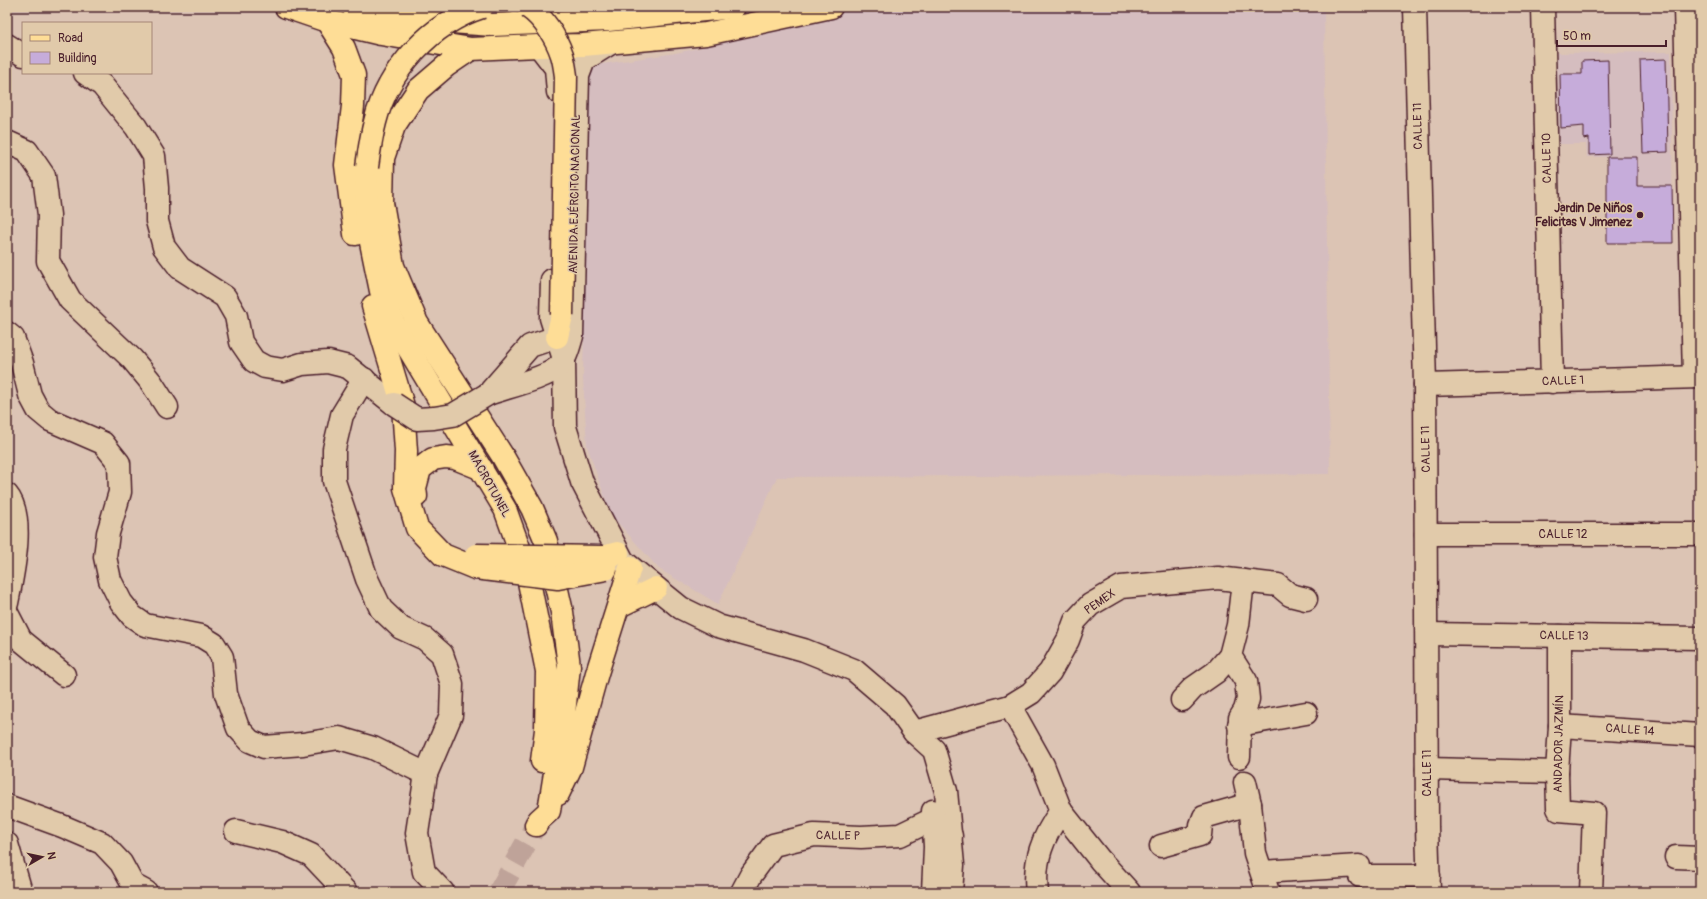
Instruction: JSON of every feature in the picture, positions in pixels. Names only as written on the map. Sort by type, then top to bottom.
[{"type":"main road","points":[[286,7],[327,21],[381,34],[471,49],[583,45],[706,34],[831,7]]},
{"type":"main road","points":[[353,7],[398,18],[492,25],[608,20],[734,7]]},
{"type":"main road","name":"MACROTUNEL","points":[[482,7],[460,15],[428,38],[396,75],[385,94],[375,120],[367,167],[366,218],[391,335],[429,384],[482,469],[505,509],[526,567],[547,671],[546,730],[537,804],[541,819]]},
{"type":"main road","points":[[528,7],[544,23],[555,39],[562,55],[566,76],[562,315],[557,337]]},
{"type":"main road","points":[[327,21],[344,48],[354,75],[353,106],[346,165],[353,224],[363,277],[391,335],[403,406],[406,451],[405,488],[417,528],[443,556],[558,578],[616,562],[619,606],[597,673],[571,767],[541,819]]},
{"type":"main road","points":[[471,49],[446,66],[418,90],[394,126],[383,158],[382,203],[393,266],[417,323],[502,455],[532,508],[546,542],[562,612],[569,666],[563,723],[541,819]]},
{"type":"main road","points":[[363,277],[381,291]]},
{"type":"main road","points":[[474,561],[440,539],[418,516],[415,488],[420,469],[433,459],[455,458],[482,469]]},
{"type":"main road","points":[[619,606],[656,588]]},
{"type":"street","name":"CALLE 11","points":[[1415,7],[1425,386],[1429,884]]},
{"type":"street","name":"CALLE 10","points":[[1543,7],[1552,382]]},
{"type":"street","points":[[1685,7],[1697,377]]},
{"type":"street","name":"AVENIDA EJÉRCITO NACIONAL","points":[[564,359],[572,336],[578,76],[584,60],[611,43]]},
{"type":"street","points":[[7,45],[22,54]]},
{"type":"street","name":"AVENIDA EJÉRCITO NACIONAL","points":[[539,46],[556,68],[560,114],[551,318],[564,359],[565,427],[582,482],[616,562],[656,588],[681,608],[718,626],[804,650],[854,670],[895,705],[914,732],[934,750]]},
{"type":"street","points":[[86,74],[102,85],[117,103],[136,127],[154,156],[157,188],[157,221],[164,247],[180,268],[225,297],[236,316],[241,342],[254,361],[265,367],[282,370],[302,364],[328,362],[348,367],[394,404],[416,419],[454,415],[488,394],[547,374],[558,367],[564,359]]},
{"type":"street","points":[[7,142],[27,151],[44,176],[50,215],[48,261],[70,300],[132,359],[151,382],[167,407]]},
{"type":"street","points":[[7,333],[13,338],[22,363],[30,395],[38,410],[50,420],[103,444],[119,463],[120,492],[108,533],[105,557],[110,580],[121,602],[132,616],[145,624],[201,636],[214,644],[222,657],[226,694],[238,728],[250,741],[264,748],[339,738],[373,748],[426,774]]},
{"type":"street","points":[[488,394],[530,346],[557,337]]},
{"type":"street","name":"CALLE 1","points":[[1425,386],[1697,377]]},
{"type":"street","points":[[364,379],[342,415],[334,449],[334,481],[367,579],[381,609],[401,628],[425,639],[442,654],[452,684],[451,715],[426,774],[417,833],[424,872],[443,892]]},
{"type":"street","points":[[7,495],[12,502],[17,534],[7,603]]},
{"type":"street","name":"CALLE 12","points":[[1426,534],[1700,534]]},
{"type":"street","name":"PEMEX","points":[[914,732],[1010,706],[1031,693],[1050,672],[1068,640],[1075,621],[1090,606],[1121,587],[1218,578],[1278,585],[1290,595],[1306,599]]},
{"type":"street","points":[[1182,700],[1193,688],[1216,672],[1230,656],[1238,625],[1243,581]]},
{"type":"street","points":[[7,613],[21,640],[64,675]]},
{"type":"street","name":"CALLE 13","points":[[1427,634],[1700,638]]},
{"type":"street","name":"ANDADOR JAZMÍN","points":[[1560,636],[1560,726],[1558,772],[1559,810],[1594,813],[1591,892]]},
{"type":"street","points":[[1230,656],[1246,681],[1248,699],[1245,710],[1240,718],[1239,757]]},
{"type":"street","points":[[1010,706],[1043,765],[1061,811],[1100,860],[1129,892]]},
{"type":"street","points":[[1239,725],[1306,713]]},
{"type":"street","name":"CALLE 14","points":[[1560,726],[1700,735]]},
{"type":"street","points":[[934,750],[930,773],[935,847],[934,892]]},
{"type":"street","points":[[934,750],[946,791],[953,865],[951,892]]},
{"type":"street","points":[[1427,769],[1558,772]]},
{"type":"street","points":[[1245,782],[1250,804],[1255,853],[1265,882],[1359,866],[1360,876],[1429,884]]},
{"type":"street","points":[[1161,846],[1200,835],[1204,817],[1250,804]]},
{"type":"street","points":[[7,806],[62,826],[102,843],[121,863],[133,885],[146,892]]},
{"type":"street","points":[[1037,892],[1035,876],[1042,844],[1052,824],[1061,811]]},
{"type":"street","points":[[933,819],[951,836]]},
{"type":"street","name":"CALLE P","points":[[742,892],[751,875],[773,845],[814,835],[861,837],[900,835],[933,819]]},
{"type":"street","points":[[236,831],[282,842],[310,855],[346,892]]},
{"type":"street","points":[[7,844],[21,892]]},
{"type":"street","points":[[1676,858],[1700,858]]},
{"type":"shaded area","points":[[852,7],[1324,7],[1330,474],[777,477],[718,604],[659,569],[611,515],[587,446],[583,378],[589,66],[676,53],[779,30]]},
{"type":"shaded area","points":[[1671,52],[1673,243],[1607,243],[1607,157],[1587,157],[1586,144],[1559,144],[1557,53]]},
{"type":"building","points":[[1666,59],[1668,152],[1643,153],[1640,60]]},
{"type":"building","points":[[1608,60],[1610,154],[1589,155],[1589,138],[1584,139],[1584,126],[1561,128],[1560,74],[1582,74],[1582,61]]},
{"type":"building","name":"Jardin De Niños Felicitas V Jimenez","points":[[1607,157],[1637,157],[1637,186],[1672,186],[1673,243],[1607,243]]},
{"type":"tunnel","points":[[499,892],[536,825]]},
{"type":"place","name":"Jardin De Niños Felicitas V Jimenez","points":[[1640,215]]}]
